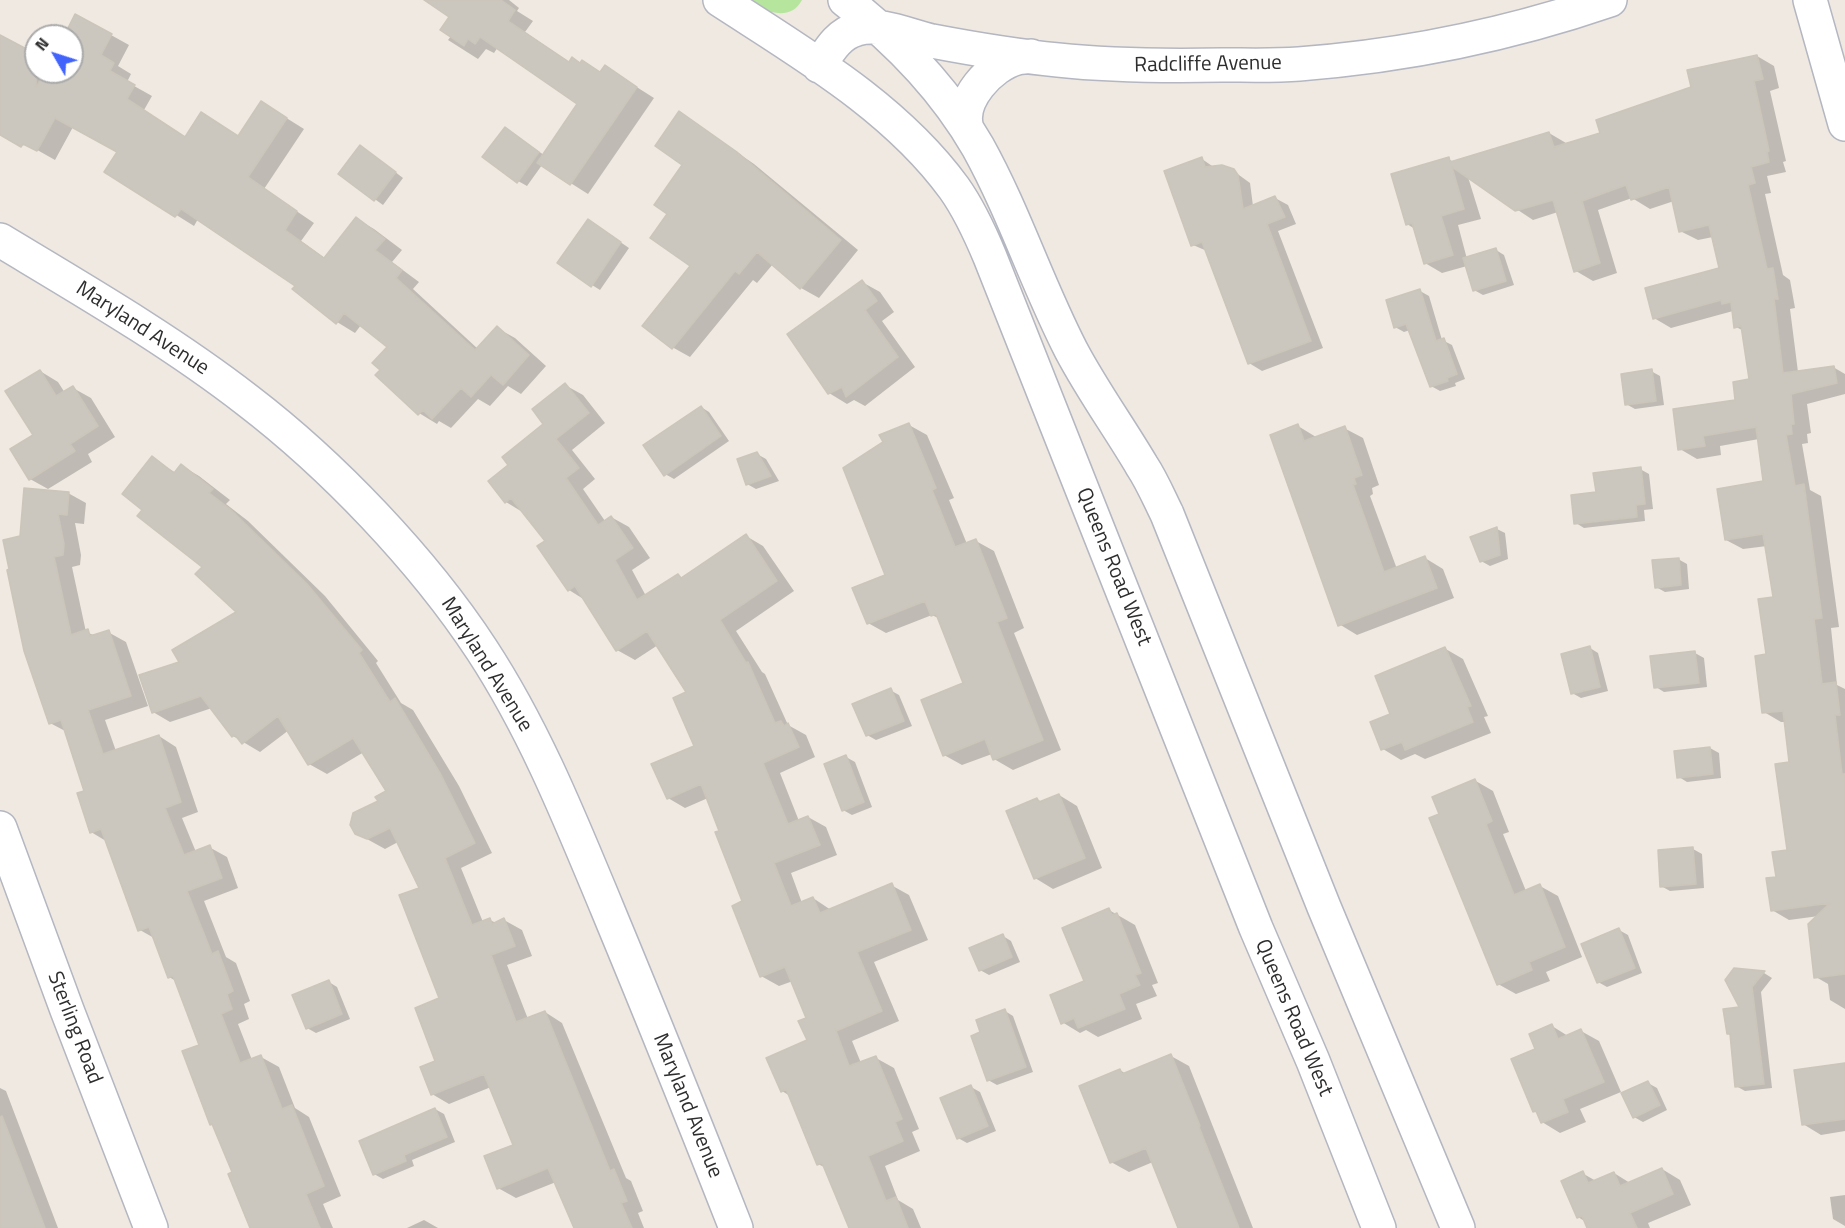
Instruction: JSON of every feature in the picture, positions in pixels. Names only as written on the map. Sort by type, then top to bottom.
[{"type":"street","name":"Queens Road West","points":[[720,0],[819,66],[879,110],[920,149],[953,187],[980,233],[1256,928],[1313,1061],[1379,1228]]},
{"type":"street","points":[[845,0],[878,28],[927,77],[967,129],[988,166],[1086,379],[1143,467],[1167,514],[1328,916],[1458,1228]]},
{"type":"street","name":"Radcliffe Avenue","points":[[819,66],[836,42],[846,33],[858,29],[878,28],[932,40],[1031,56],[1135,66],[1296,64],[1339,60],[1455,41],[1548,20],[1610,0]]},
{"type":"street","points":[[1810,0],[1845,124]]},
{"type":"street","points":[[967,129],[964,121],[969,102],[987,77],[1009,61],[1031,56]]},
{"type":"street","name":"Maryland Avenue","points":[[0,240],[129,319],[247,400],[300,445],[353,496],[420,568],[458,616],[498,675],[558,789],[736,1228]]},
{"type":"street","name":"Sterling Road","points":[[0,828],[70,1019],[152,1228]]},
{"type":"green space","points":[[746,0],[802,0],[790,11],[776,13]]},
{"type":"building","points":[[424,0],[501,0],[515,10],[508,21],[569,62],[572,57],[580,63],[582,60],[600,72],[605,65],[637,87],[570,185],[537,163],[577,104],[480,37],[475,44],[468,39],[464,46],[440,30],[449,17]]},
{"type":"building","points":[[75,14],[112,34],[101,55],[114,63],[110,71],[135,85],[127,99],[185,137],[201,112],[238,136],[261,101],[287,118],[248,177],[297,211],[285,230],[324,258],[356,217],[385,239],[375,250],[402,270],[396,278],[475,350],[497,326],[529,355],[503,385],[491,375],[471,397],[461,388],[432,419],[423,410],[418,415],[375,375],[380,370],[372,363],[387,347],[344,313],[336,324],[292,289],[295,286],[181,209],[175,217],[104,172],[117,152],[55,118],[37,151],[23,144],[21,147],[0,135],[0,35],[24,48],[24,84],[36,84],[36,88],[38,84],[84,84],[84,24],[70,24]]},
{"type":"building","points":[[1757,55],[1763,79],[1754,81],[1769,151],[1767,152],[1769,162],[1751,167],[1755,183],[1748,185],[1767,269],[1773,268],[1778,299],[1774,299],[1783,373],[1834,366],[1837,383],[1791,394],[1794,424],[1791,424],[1792,434],[1786,435],[1795,486],[1804,484],[1822,618],[1814,619],[1822,684],[1836,682],[1840,715],[1835,715],[1842,774],[1845,774],[1845,974],[1814,978],[1808,924],[1830,903],[1771,911],[1766,878],[1776,877],[1772,852],[1787,850],[1775,764],[1789,762],[1783,711],[1762,713],[1755,656],[1766,654],[1758,599],[1773,597],[1763,534],[1725,540],[1717,489],[1763,481],[1756,427],[1703,436],[1705,446],[1678,450],[1673,409],[1735,400],[1733,382],[1749,379],[1741,326],[1734,328],[1731,302],[1722,304],[1721,300],[1653,319],[1645,288],[1719,268],[1709,225],[1679,232],[1669,187],[1631,200],[1626,185],[1582,201],[1600,263],[1574,272],[1553,200],[1515,211],[1452,167],[1464,209],[1441,216],[1453,255],[1424,264],[1412,223],[1406,225],[1391,174],[1449,157],[1450,162],[1549,132],[1554,147],[1600,133],[1596,120],[1691,87],[1687,70]]},
{"type":"building","points":[[679,111],[737,152],[841,240],[800,289],[757,252],[739,274],[735,271],[672,349],[642,326],[690,266],[650,238],[667,214],[654,205],[682,165],[655,146]]},
{"type":"building","points":[[505,127],[539,152],[517,183],[482,157]]},
{"type":"building","points":[[360,145],[396,172],[374,201],[338,174]]},
{"type":"building","points":[[1202,157],[1205,167],[1222,165],[1234,169],[1238,175],[1243,209],[1275,196],[1285,217],[1267,224],[1311,341],[1248,364],[1202,242],[1191,246],[1164,171]]},
{"type":"building","points":[[588,219],[621,242],[591,287],[557,263]]},
{"type":"building","points":[[1496,248],[1506,281],[1473,291],[1463,258]]},
{"type":"building","points":[[862,280],[877,301],[865,310],[898,357],[846,397],[842,387],[828,394],[787,334]]},
{"type":"building","points":[[1420,289],[1436,341],[1444,338],[1457,374],[1447,378],[1448,381],[1430,387],[1406,324],[1394,328],[1386,300]]},
{"type":"building","points":[[1652,369],[1656,401],[1625,405],[1621,374]]},
{"type":"building","points":[[40,370],[56,396],[73,386],[98,426],[70,444],[75,451],[29,480],[10,449],[33,435],[5,391]]},
{"type":"building","points":[[565,383],[589,413],[556,439],[579,468],[566,478],[598,525],[611,516],[633,548],[615,560],[637,600],[678,574],[681,578],[746,534],[777,581],[720,620],[746,663],[748,662],[775,723],[781,721],[784,726],[788,723],[799,747],[763,763],[788,824],[808,816],[820,845],[774,863],[791,906],[813,897],[820,913],[892,883],[911,930],[857,952],[882,1011],[836,1031],[849,1066],[876,1056],[902,1119],[895,1122],[903,1141],[868,1156],[886,1201],[896,1197],[908,1228],[849,1228],[822,1163],[817,1165],[786,1089],[781,1092],[766,1058],[807,1040],[798,1021],[806,1018],[785,967],[760,977],[732,906],[742,901],[715,832],[719,831],[701,784],[667,799],[651,764],[694,746],[673,698],[686,692],[647,631],[616,651],[575,586],[568,591],[537,546],[545,541],[511,498],[505,503],[488,481],[508,465],[502,457],[543,424],[532,409]]},
{"type":"building","points":[[701,406],[721,436],[664,476],[643,445]]},
{"type":"building","points":[[909,423],[936,488],[932,490],[955,547],[976,539],[1007,618],[997,622],[1043,740],[993,760],[985,739],[943,756],[921,700],[963,683],[936,614],[931,616],[925,601],[867,624],[852,588],[885,575],[843,468],[883,442],[879,435]]},
{"type":"building","points":[[1298,424],[1304,441],[1345,426],[1362,475],[1354,478],[1356,484],[1353,485],[1384,572],[1425,556],[1437,588],[1338,626],[1270,435]]},
{"type":"building","points":[[757,452],[771,476],[746,485],[737,459]]},
{"type":"building","points":[[152,456],[174,473],[181,464],[213,489],[209,493],[230,509],[307,584],[362,650],[359,653],[390,702],[395,698],[441,775],[475,843],[445,858],[472,925],[490,918],[492,924],[504,918],[515,946],[491,955],[516,1022],[545,1011],[610,1171],[614,1169],[627,1201],[621,1203],[632,1228],[574,1228],[548,1168],[497,1189],[484,1156],[513,1145],[484,1074],[431,1095],[420,1067],[435,1061],[415,1008],[439,998],[399,895],[419,888],[390,828],[367,839],[355,834],[350,825],[353,813],[378,801],[375,797],[386,791],[353,738],[308,765],[278,716],[242,744],[235,735],[232,737],[201,696],[152,713],[139,675],[179,662],[172,650],[236,612],[195,574],[202,567],[137,516],[142,510],[122,494]]},
{"type":"building","points":[[1641,467],[1645,504],[1636,505],[1637,517],[1574,524],[1571,495],[1596,492],[1593,473]]},
{"type":"building","points":[[24,488],[69,492],[67,515],[58,514],[64,544],[63,555],[54,557],[71,635],[88,629],[90,636],[109,630],[131,696],[88,710],[103,754],[159,735],[181,802],[165,808],[184,855],[210,845],[222,878],[187,891],[212,954],[218,951],[233,991],[227,994],[232,1009],[221,1014],[240,1063],[261,1055],[282,1109],[292,1105],[324,1186],[306,1194],[320,1228],[250,1228],[228,1174],[232,1172],[212,1124],[210,1125],[182,1051],[199,1045],[173,976],[168,978],[149,927],[138,931],[101,829],[90,833],[77,793],[84,791],[61,720],[49,724],[24,651],[7,570],[9,569],[3,540],[20,536]]},
{"type":"building","points":[[1497,527],[1500,555],[1480,562],[1470,537]]},
{"type":"building","points":[[1679,558],[1681,585],[1655,588],[1652,560]]},
{"type":"building","points":[[1590,646],[1600,687],[1571,694],[1561,654]]},
{"type":"building","points":[[1445,647],[1471,706],[1467,707],[1473,722],[1405,750],[1402,742],[1381,750],[1370,722],[1390,714],[1375,676]]},
{"type":"building","points":[[1695,651],[1699,683],[1654,688],[1650,656]]},
{"type":"building","points":[[891,688],[904,721],[866,736],[852,704]]},
{"type":"building","points":[[1710,747],[1713,774],[1677,778],[1674,751]]},
{"type":"building","points":[[846,755],[864,802],[842,811],[824,764]]},
{"type":"building","points":[[1475,779],[1492,821],[1486,824],[1514,895],[1540,884],[1565,947],[1529,962],[1532,970],[1497,985],[1429,818],[1439,814],[1432,797]]},
{"type":"building","points":[[1059,794],[1085,858],[1034,879],[1006,811],[1037,798],[1039,802]]},
{"type":"building","points":[[1693,847],[1696,884],[1660,887],[1658,850]]},
{"type":"building","points":[[1109,908],[1112,915],[1117,913],[1141,973],[1135,975],[1140,985],[1119,994],[1125,1009],[1078,1028],[1074,1018],[1061,1024],[1050,995],[1084,981],[1062,928]]},
{"type":"building","points":[[1619,928],[1635,968],[1597,983],[1581,944]]},
{"type":"building","points":[[1003,934],[1012,957],[979,971],[969,948]]},
{"type":"building","points":[[1734,968],[1765,971],[1752,987],[1764,1084],[1735,1087],[1730,1034],[1727,1034],[1723,1009],[1739,1007],[1725,980]]},
{"type":"building","points":[[329,980],[342,1014],[306,1029],[292,995]]},
{"type":"building","points":[[1005,1009],[1026,1067],[987,1081],[971,1036],[980,1032],[976,1020]]},
{"type":"building","points":[[1552,1024],[1558,1039],[1581,1029],[1604,1082],[1563,1099],[1568,1112],[1541,1123],[1536,1111],[1533,1112],[1511,1059],[1535,1049],[1529,1034]]},
{"type":"building","points":[[1171,1054],[1239,1228],[1178,1228],[1146,1148],[1110,1163],[1079,1086],[1120,1069],[1122,1074]]},
{"type":"building","points":[[1845,1063],[1845,1119],[1802,1125],[1794,1070]]},
{"type":"building","points":[[1648,1081],[1660,1105],[1633,1118],[1621,1093]]},
{"type":"building","points":[[971,1085],[988,1126],[957,1139],[940,1098]]},
{"type":"building","points":[[435,1108],[447,1137],[404,1155],[406,1161],[373,1175],[359,1141]]},
{"type":"building","points":[[2,1116],[45,1228],[0,1228],[0,1117]]},
{"type":"building","points":[[1662,1168],[1673,1194],[1630,1213],[1637,1228],[1587,1228],[1582,1216],[1577,1218],[1561,1181],[1583,1171],[1588,1183],[1614,1172],[1620,1186]]}]
